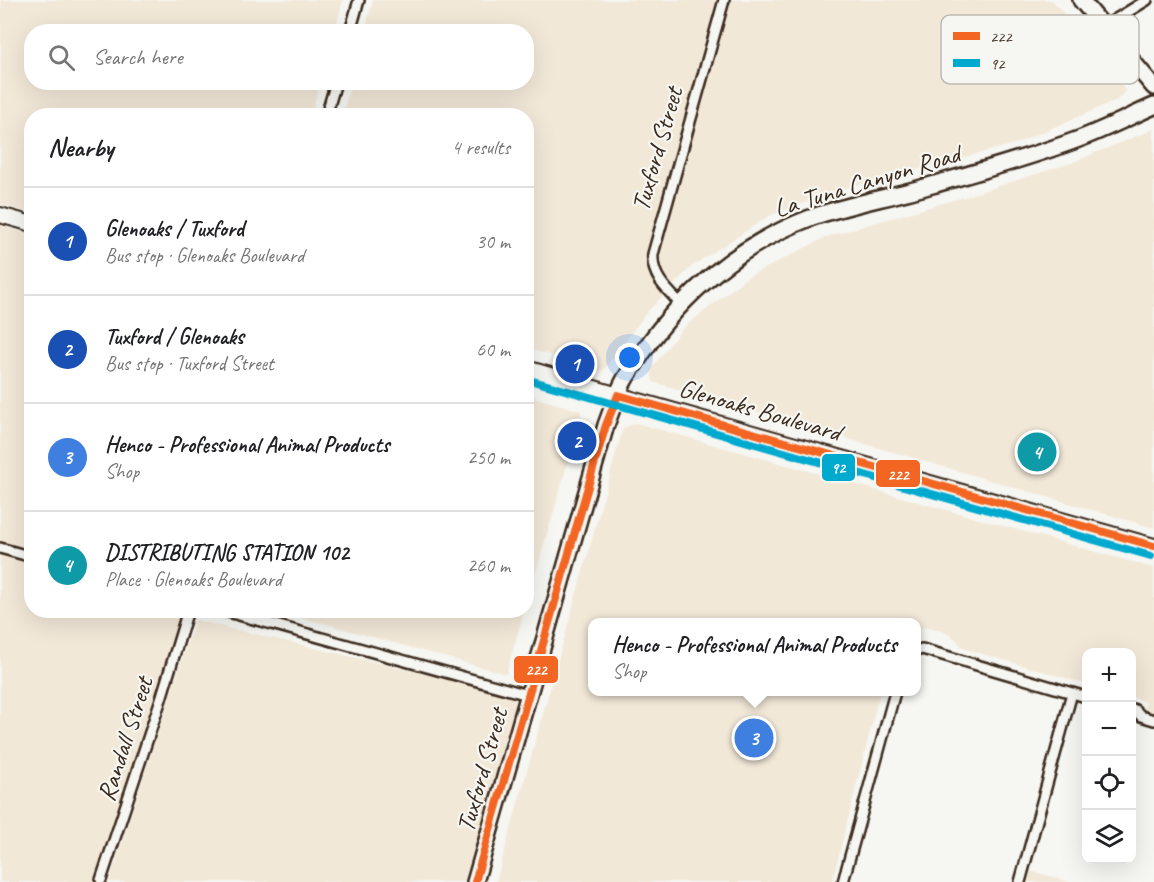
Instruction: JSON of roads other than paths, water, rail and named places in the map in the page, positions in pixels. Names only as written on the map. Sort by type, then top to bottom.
[{"type":"main road","points":[[1081,0],[1093,15]]},
{"type":"main road","points":[[1139,69],[1154,87]]},
{"type":"main road","name":"La Tuna Canyon Road","points":[[618,395],[625,379],[656,333],[681,304],[725,264],[763,239],[827,212],[1049,150],[1154,106]]},
{"type":"main road","points":[[0,215],[24,222]]},
{"type":"main road","name":"Glenoaks Boulevard","points":[[534,370],[1154,546]]},
{"type":"main road","name":"Tuxford Street","points":[[475,882],[606,425],[618,395]]},
{"type":"street","points":[[352,24],[359,0]]},
{"type":"street","name":"Tuxford Street","points":[[681,304],[659,280],[653,266],[653,254],[724,0]]},
{"type":"street","points":[[1123,15],[1147,0]]},
{"type":"street","points":[[328,108],[334,90]]},
{"type":"street","points":[[0,548],[24,555]]},
{"type":"street","name":"Randall Street","points":[[101,880],[185,618]]},
{"type":"street","points":[[250,618],[528,695]]},
{"type":"street","points":[[921,649],[1082,696]]},
{"type":"street","points":[[1020,882],[1072,693]]},
{"type":"street","points":[[843,882],[894,696]]},
{"type":"street","points":[[1136,710],[1141,716],[1154,720]]},
{"type":"place","name":"Glenoaks / Tuxford","points":[[575,364]]},
{"type":"place","name":"Tuxford / Glenoaks","points":[[577,441]]},
{"type":"place","name":"DISTRIBUTING STATION 102","points":[[1037,452]]},
{"type":"place","name":"Henco - Professional Animal Products","points":[[754,738]]}]
